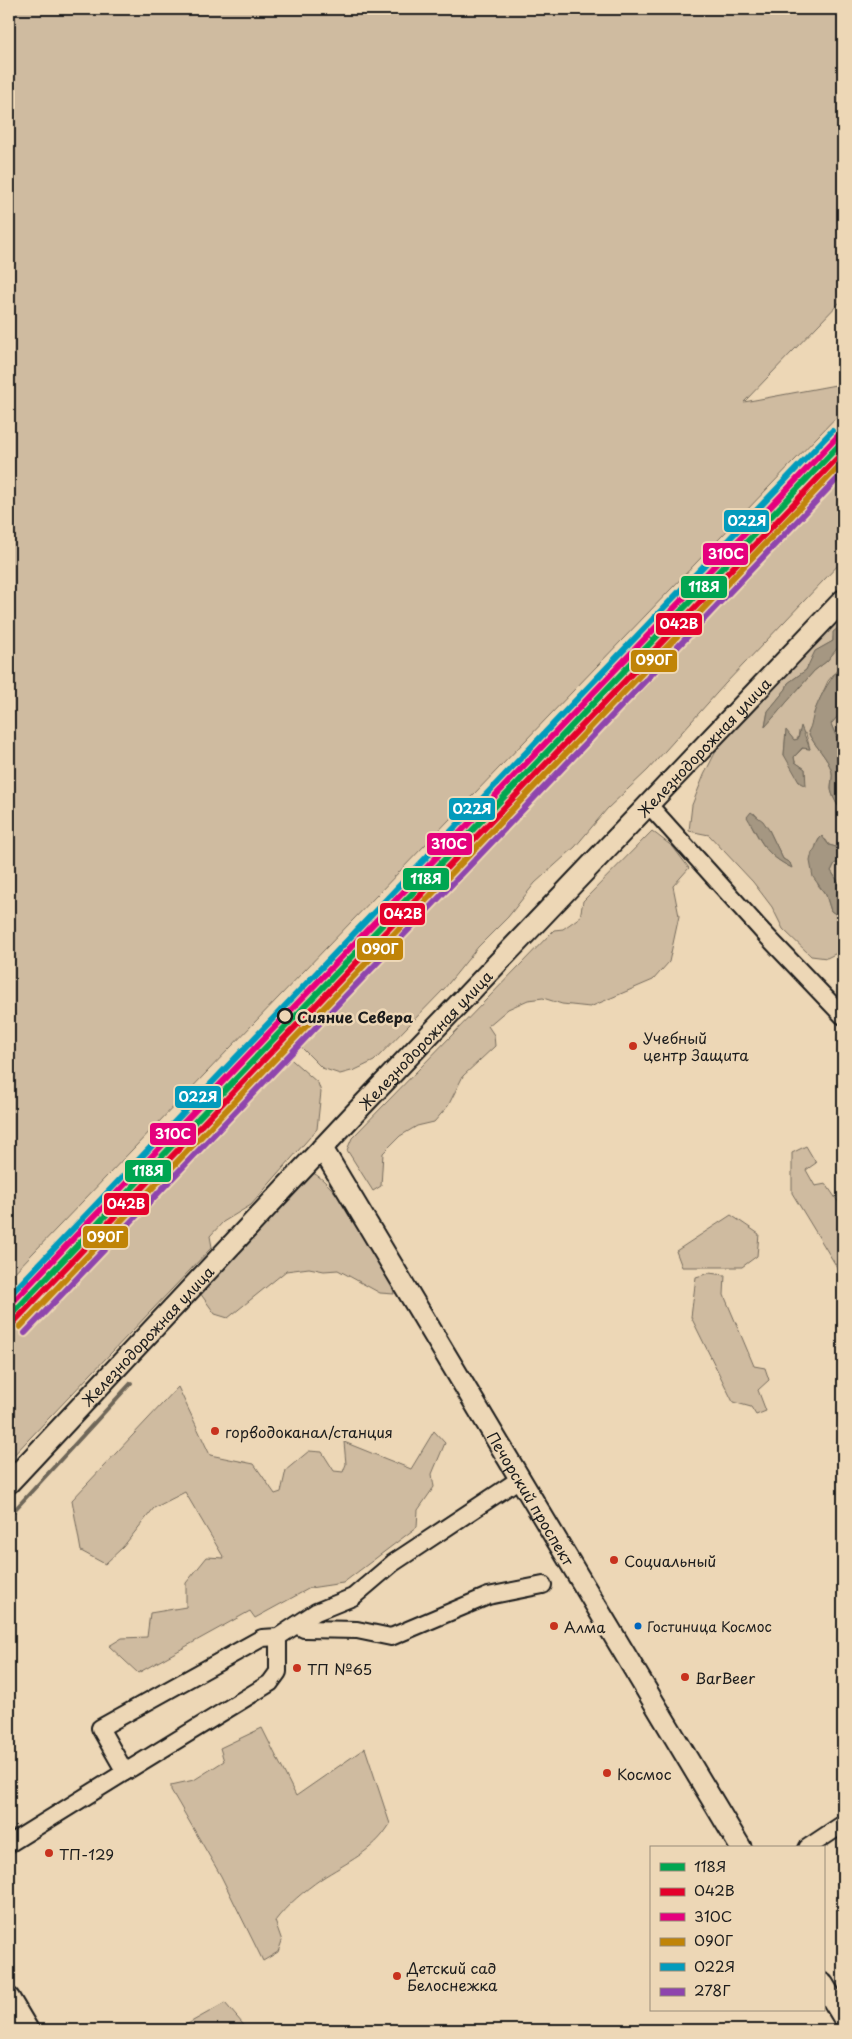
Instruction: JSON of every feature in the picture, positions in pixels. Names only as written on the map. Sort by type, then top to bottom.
[{"type":"main road","name":"Железнодорожная улица","points":[[9,1483],[322,1148],[843,600]]},
{"type":"main road","name":"Печорский проспект","points":[[322,1148],[740,1846]]},
{"type":"main road","points":[[824,1986],[843,2017]]},
{"type":"main road","points":[[9,1998],[28,2030]]},
{"type":"street","points":[[648,804],[763,932],[843,1016]]},
{"type":"street","points":[[125,1772],[100,1728],[262,1638],[278,1637],[316,1612],[353,1597],[393,1563],[521,1478]]},
{"type":"street","points":[[297,1625],[304,1629],[357,1630],[391,1637],[488,1596],[543,1585]]},
{"type":"street","points":[[9,1844],[270,1684],[278,1672],[278,1637]]},
{"type":"street","points":[[810,1846],[843,1824]]},
{"type":"shaded area","points":[[9,9],[843,9],[843,299],[744,402],[841,384],[843,381],[843,410],[9,1278]]},
{"type":"shaded area","points":[[843,464],[843,560],[725,684],[648,770],[607,809],[575,847],[535,883],[508,917],[478,947],[444,989],[374,1061],[355,1070],[340,1074],[322,1068],[296,1042],[436,898]]},
{"type":"shaded area","points":[[843,614],[843,624],[834,634],[833,641],[816,651],[806,670],[788,683],[786,689],[768,711],[765,727],[814,671],[827,661],[843,640],[843,663],[828,681],[814,713],[813,724],[808,732],[830,767],[832,794],[843,811],[843,849],[829,845],[826,840],[819,839],[816,845],[818,885],[826,895],[831,911],[843,919],[843,950],[827,958],[811,956],[783,929],[772,907],[753,882],[709,835],[689,831],[692,805],[720,743]],"holes":[[[786,731],[794,740],[798,739],[799,731],[806,734],[810,749],[803,748],[794,757],[795,762],[805,769],[805,775],[784,755]],[[754,813],[769,830],[783,859],[790,863],[791,867],[772,855],[763,844],[751,824]]]},
{"type":"shaded area","points":[[843,624],[843,640],[836,650],[827,661],[814,671],[765,727],[768,711],[786,689],[788,683],[806,670],[815,651],[833,641],[833,632]]},
{"type":"shaded area","points":[[843,663],[843,710],[831,724],[843,753],[843,811],[832,794],[830,767],[808,732],[821,697]]},
{"type":"shaded area","points":[[843,710],[843,753],[831,724]]},
{"type":"shaded area","points":[[801,726],[810,749],[802,748],[794,757],[795,762],[805,769],[806,786],[800,783],[784,755],[786,730],[794,740],[798,739]]},
{"type":"shaded area","points":[[751,812],[763,821],[783,859],[790,863],[792,868],[775,858],[765,847],[747,817]]},
{"type":"shaded area","points":[[652,831],[673,847],[689,868],[673,886],[679,916],[669,962],[653,980],[590,1007],[562,1004],[543,998],[528,1000],[508,1009],[488,1026],[494,1035],[495,1046],[463,1076],[448,1106],[434,1122],[417,1126],[400,1136],[383,1153],[381,1186],[373,1191],[347,1150],[352,1138],[554,930],[563,929],[580,917],[583,901]]},
{"type":"shaded area","points":[[822,836],[829,845],[843,849],[843,864],[835,863],[831,871],[843,889],[843,919],[831,911],[826,895],[813,877],[810,861],[812,852]]},
{"type":"shaded area","points":[[835,863],[843,864],[843,889],[831,871]]},
{"type":"shaded area","points":[[285,1054],[318,1083],[321,1092],[317,1129],[251,1205],[223,1222],[210,1236],[212,1247],[9,1460],[9,1334],[120,1219]]},
{"type":"shaded area","points":[[806,1146],[816,1163],[806,1170],[815,1186],[826,1184],[843,1209],[843,1277],[792,1193],[792,1153]]},
{"type":"shaded area","points":[[311,1172],[322,1179],[333,1190],[356,1221],[392,1281],[394,1294],[380,1293],[338,1270],[324,1271],[309,1268],[286,1271],[228,1318],[215,1314],[200,1293],[203,1283],[245,1241],[260,1229],[272,1211]]},
{"type":"shaded area","points":[[731,1215],[759,1234],[757,1256],[742,1267],[682,1267],[676,1251]]},
{"type":"shaded area","points":[[709,1273],[725,1275],[724,1295],[754,1366],[765,1368],[769,1380],[758,1390],[766,1411],[756,1415],[751,1407],[733,1402],[691,1317],[696,1277]]},
{"type":"shaded area","points":[[178,1387],[210,1455],[254,1464],[275,1494],[281,1492],[286,1470],[309,1451],[322,1452],[334,1471],[343,1472],[346,1464],[344,1442],[411,1469],[434,1431],[445,1443],[432,1474],[434,1487],[418,1510],[417,1527],[343,1583],[310,1588],[255,1618],[250,1611],[138,1673],[109,1646],[122,1638],[147,1637],[150,1613],[186,1607],[186,1583],[207,1557],[224,1558],[185,1492],[154,1508],[123,1547],[105,1564],[81,1551],[72,1500]]},
{"type":"shaded area","points":[[262,1728],[296,1796],[365,1748],[390,1824],[368,1849],[321,1879],[285,1909],[275,1921],[282,1941],[278,1952],[263,1961],[221,1876],[171,1790],[171,1785],[194,1780],[224,1761],[220,1748]]},
{"type":"shaded area","points":[[225,2003],[248,2030],[184,2030],[184,2026]]},
{"type":"waterway","points":[[9,1516],[131,1383]]},
{"type":"transit line","name":"022Я","points":[[9,1296],[832,431]]},
{"type":"transit line","name":"310С","points":[[9,1306],[838,436]]},
{"type":"transit line","name":"118Я","points":[[9,1317],[843,441]]},
{"type":"transit line","name":"042В","points":[[14,1322],[843,452]]},
{"type":"transit line","name":"090Г","points":[[20,1327],[843,462]]},
{"type":"transit line","name":"278Г","points":[[25,1333],[843,473]]},
{"type":"place","name":"Сияние Севера","points":[[285,1016]]},
{"type":"place","name":"Учебный центр Защита","points":[[633,1046]]},
{"type":"place","name":"горводоканал/станция","points":[[215,1431]]},
{"type":"place","name":"Социальный","points":[[614,1560]]},
{"type":"place","name":"Алма","points":[[554,1626]]},
{"type":"place","name":"Гостиница Космос","points":[[638,1626]]},
{"type":"place","name":"ТП №65","points":[[297,1668]]},
{"type":"place","name":"BarBeer","points":[[685,1677]]},
{"type":"place","name":"Космос","points":[[607,1773]]},
{"type":"place","name":"ТП-129","points":[[49,1853]]},
{"type":"place","name":"Детский сад Белоснежка","points":[[397,1976]]}]
